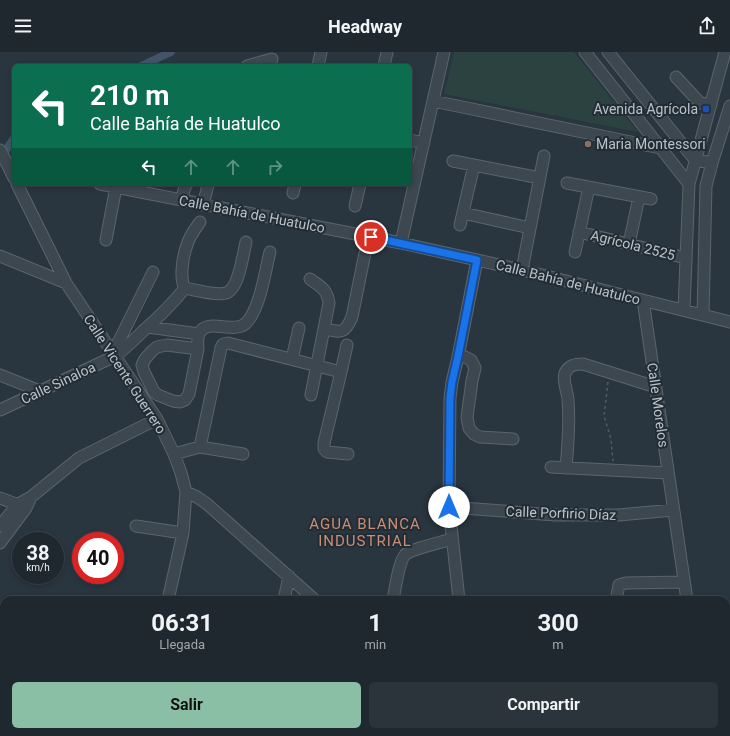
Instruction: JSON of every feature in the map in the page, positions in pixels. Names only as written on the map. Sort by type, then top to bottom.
[{"type":"street","points":[[318,64],[321,52]]},
{"type":"street","points":[[384,64],[387,52]]},
{"type":"street","points":[[401,243],[444,52]]},
{"type":"street","points":[[584,52],[689,184]]},
{"type":"street","points":[[608,52],[695,160],[712,163]]},
{"type":"street","points":[[684,310],[689,184],[725,52]]},
{"type":"street","points":[[254,64],[272,59]]},
{"type":"street","points":[[676,77],[700,103],[711,105]]},
{"type":"street","points":[[433,101],[660,148]]},
{"type":"street","points":[[703,315],[706,186],[712,163],[727,126],[730,106]]},
{"type":"street","points":[[706,120],[727,126]]},
{"type":"street","points":[[412,141],[423,147]]},
{"type":"street","points":[[412,148],[423,147]]},
{"type":"street","points":[[0,150],[9,165]]},
{"type":"street","points":[[518,269],[544,156]]},
{"type":"street","points":[[453,161],[540,178]]},
{"type":"street","points":[[460,225],[474,165]]},
{"type":"street","points":[[567,183],[652,200]]},
{"type":"street","name":"Calle Vicente Guerrero","points":[[18,186],[66,283],[157,419],[174,454],[181,473],[186,492],[183,533],[169,596]]},
{"type":"street","name":"Calle Bahía de Huatulco","points":[[111,186],[401,243],[518,269],[730,322]]},
{"type":"street","points":[[181,200],[185,186]]},
{"type":"street","points":[[203,205],[205,186]]},
{"type":"street","points":[[356,206],[360,186]]},
{"type":"street","points":[[106,240],[116,187]]},
{"type":"street","points":[[575,252],[589,187]]},
{"type":"street","points":[[630,241],[640,197]]},
{"type":"street","points":[[463,213],[527,227]]},
{"type":"street","points":[[200,222],[187,243],[181,277],[182,284],[185,288],[216,294],[227,293],[234,287],[239,273],[246,242]]},
{"type":"street","name":"Agrícola 2525","points":[[579,232],[630,241],[686,255]]},
{"type":"street","points":[[198,349],[167,345],[157,347],[152,351],[142,365],[154,392],[173,401],[180,402],[185,400],[189,394],[198,349],[199,334],[205,327],[236,327],[243,325],[251,318],[258,302],[270,252]]},
{"type":"street","points":[[324,329],[339,332],[345,330],[348,326],[352,317],[366,253]]},
{"type":"street","points":[[0,256],[66,283]]},
{"type":"street","points":[[459,596],[449,507],[450,398],[477,260]]},
{"type":"street","points":[[114,354],[153,272]]},
{"type":"street","points":[[310,279],[328,294],[329,303],[311,395]]},
{"type":"street","name":"Calle Sinaloa","points":[[0,410],[124,349],[174,302],[185,288]]},
{"type":"street","name":"Calle Morelos","points":[[643,300],[686,596]]},
{"type":"street","points":[[148,327],[199,334]]},
{"type":"street","points":[[292,359],[298,328]]},
{"type":"street","points":[[200,446],[220,348],[223,344],[228,343],[341,372]]},
{"type":"street","points":[[347,345],[324,449],[326,452],[348,454]]},
{"type":"street","points":[[458,356],[471,360],[475,368],[467,417],[469,428],[474,434],[480,437],[513,439]]},
{"type":"street","points":[[566,468],[569,415],[568,398],[564,382],[566,372],[570,367],[576,364],[583,364],[656,387]]},
{"type":"street","points":[[0,375],[40,391]]},
{"type":"street","points":[[0,526],[31,497],[79,458],[157,419]]},
{"type":"street","points":[[174,454],[200,446],[243,454]]},
{"type":"street","points":[[551,467],[668,473]]},
{"type":"street","points":[[186,492],[207,504],[311,596]]},
{"type":"street","points":[[0,498],[22,506]]},
{"type":"street","points":[[0,543],[22,506]]},
{"type":"street","name":"Calle Porfirio Díaz","points":[[449,507],[555,515],[619,515],[673,510]]},
{"type":"street","points":[[136,526],[183,533]]},
{"type":"street","points":[[394,596],[400,564],[404,555],[411,551],[452,539]]},
{"type":"street","points":[[285,596],[289,576]]},
{"type":"street","points":[[617,596],[619,585],[626,583],[684,582]]},
{"type":"path","points":[[609,372],[604,416],[611,439],[614,471]]},
{"type":"green space","points":[[454,52],[574,52],[638,132],[444,94]]},
{"type":"waterway","points":[[145,64],[171,52]]},
{"type":"waterway","points":[[0,159],[12,141]]},
{"type":"place","name":"Avenida Agrícola","points":[[706,109]]},
{"type":"place","name":"Maria Montessori","points":[[588,144]]},
{"type":"district","name":"AGUA BLANCA INDUSTRIAL","points":[[365,532]]},
{"type":"route","points":[[371,237],[477,260],[450,398],[449,507]]}]
